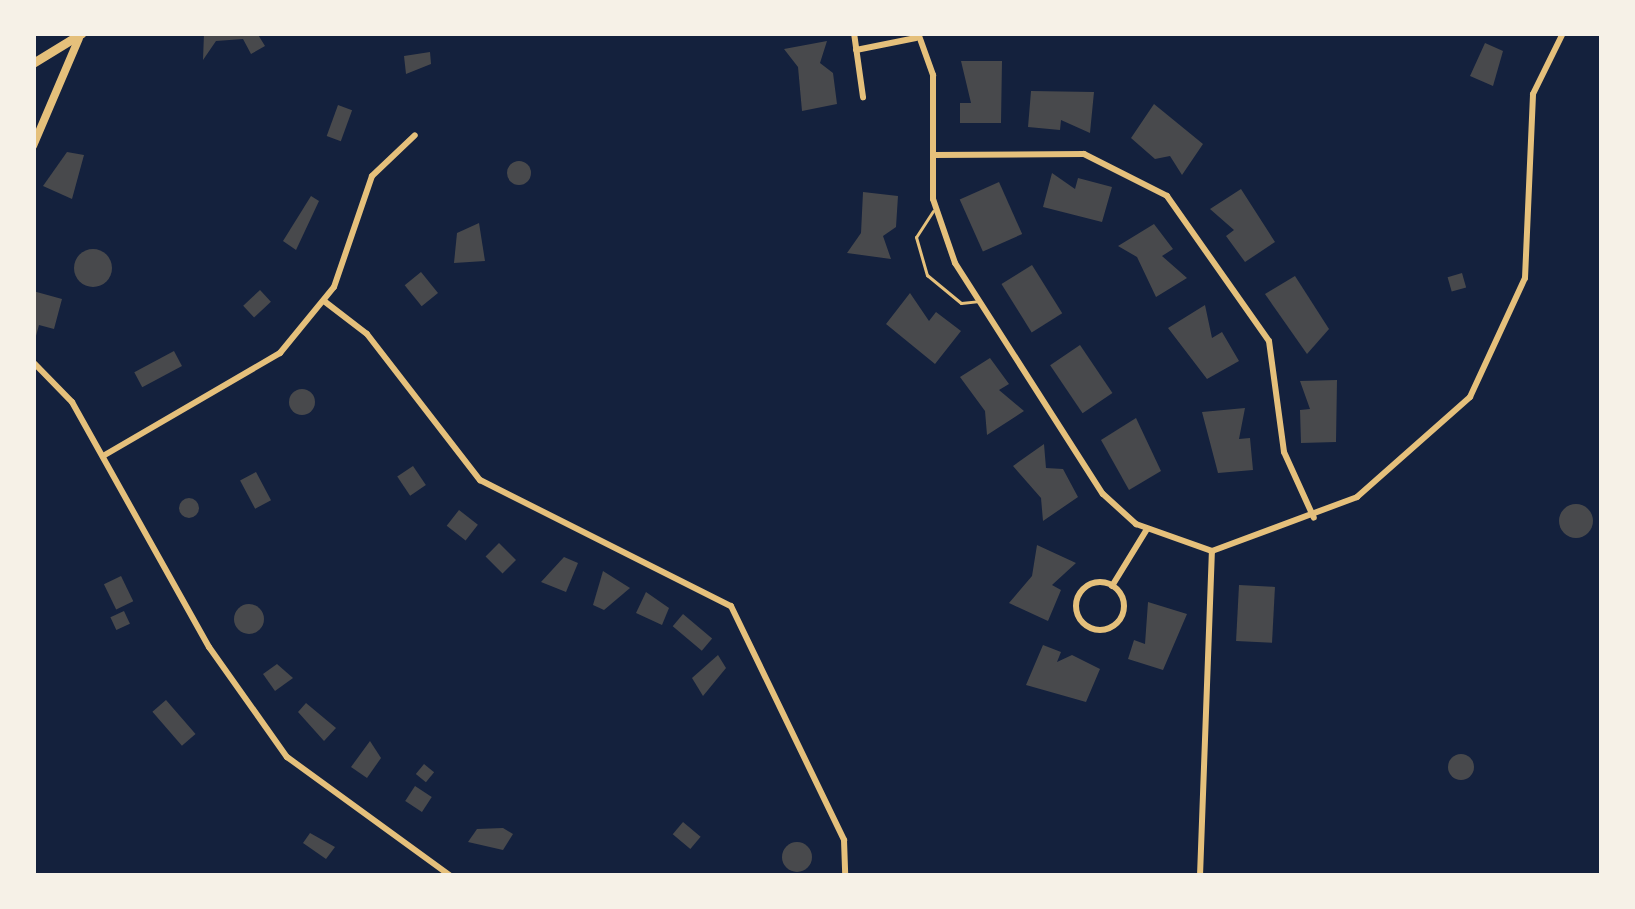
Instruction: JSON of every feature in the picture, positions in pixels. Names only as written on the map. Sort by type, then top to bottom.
[{"type":"main road","points":[[33,63],[83,33]]},
{"type":"street","points":[[33,146],[83,33]]},
{"type":"street","points":[[854,33],[863,97]]},
{"type":"street","points":[[856,50],[917,36],[931,60],[934,210],[979,301],[1103,494],[1147,529],[1212,551],[1314,518],[1435,437],[1502,337],[1534,221],[1533,94],[1564,33]]},
{"type":"street","points":[[103,456],[251,376],[324,301],[372,176],[415,135]]},
{"type":"street","points":[[933,154],[1084,154],[1167,196],[1269,341],[1284,452],[1314,518]]},
{"type":"street","points":[[324,301],[367,334],[480,480],[730,606],[844,840],[845,876]]},
{"type":"street","points":[[33,362],[103,456],[209,647],[287,757],[451,876]]},
{"type":"street","points":[[1112,586],[1080,592],[1086,626],[1121,617],[1112,586],[1147,529]]},
{"type":"street","points":[[1199,876],[1212,551]]},
{"type":"lane","points":[[934,210],[916,237],[927,275],[961,303],[979,301]]},
{"type":"building","points":[[204,33],[257,33],[265,46],[251,54],[243,39],[216,41],[203,60]]},
{"type":"building","points":[[827,41],[820,63],[833,73],[837,104],[802,111],[798,67],[784,49]]},
{"type":"building","points":[[1485,43],[1503,51],[1493,86],[1470,76]]},
{"type":"building","points":[[430,52],[431,64],[406,74],[404,56]]},
{"type":"building","points":[[961,61],[1002,61],[1001,123],[960,123],[960,103],[971,103]]},
{"type":"building","points":[[1031,91],[1094,92],[1090,133],[1061,120],[1060,130],[1028,127]]},
{"type":"building","points":[[1154,104],[1203,144],[1182,175],[1170,156],[1155,159],[1131,138]]},
{"type":"building","points":[[338,105],[352,110],[341,141],[327,136]]},
{"type":"building","points":[[67,152],[84,155],[72,199],[43,186]]},
{"type":"building","points":[[519,161],[528,164],[528,182],[519,185],[510,182],[507,173],[510,164]]},
{"type":"building","points":[[1052,173],[1075,189],[1078,178],[1112,187],[1102,222],[1043,207]]},
{"type":"building","points":[[999,182],[1022,234],[983,252],[960,199]]},
{"type":"building","points":[[1241,189],[1275,242],[1245,262],[1226,236],[1234,230],[1210,209]]},
{"type":"building","points":[[863,192],[898,196],[896,227],[883,236],[891,259],[847,253],[861,233]]},
{"type":"building","points":[[311,196],[319,201],[296,250],[283,241]]},
{"type":"building","points":[[479,223],[485,261],[454,263],[457,233]]},
{"type":"building","points":[[1154,224],[1173,249],[1162,256],[1187,278],[1156,297],[1137,257],[1118,246]]},
{"type":"building","points":[[93,249],[106,255],[112,268],[106,281],[93,287],[80,281],[74,268],[80,255]]},
{"type":"building","points":[[1032,265],[1062,313],[1032,332],[1001,284]]},
{"type":"building","points":[[421,272],[438,293],[422,306],[405,285]]},
{"type":"building","points":[[1462,273],[1466,287],[1452,292],[1448,277]]},
{"type":"building","points":[[1295,276],[1329,329],[1307,354],[1265,294]]},
{"type":"building","points":[[260,290],[271,302],[254,317],[243,306]]},
{"type":"building","points":[[33,291],[62,299],[54,329],[39,325],[34,343]]},
{"type":"building","points":[[910,293],[929,321],[936,312],[961,331],[935,364],[886,324]]},
{"type":"building","points":[[1205,305],[1212,338],[1222,332],[1239,361],[1207,379],[1168,328]]},
{"type":"building","points":[[1080,345],[1112,393],[1083,413],[1050,365]]},
{"type":"building","points":[[174,351],[182,366],[142,387],[134,372]]},
{"type":"building","points":[[990,358],[1009,384],[999,390],[1024,411],[987,435],[985,411],[960,377]]},
{"type":"building","points":[[1337,380],[1336,442],[1301,443],[1300,410],[1310,409],[1300,381]]},
{"type":"building","points":[[302,389],[315,402],[302,415],[289,402]]},
{"type":"building","points":[[1245,408],[1239,439],[1250,438],[1253,470],[1218,473],[1202,412]]},
{"type":"building","points":[[1136,418],[1161,471],[1129,490],[1101,440]]},
{"type":"building","points":[[1044,444],[1046,468],[1063,469],[1078,497],[1043,521],[1041,498],[1013,466]]},
{"type":"building","points":[[413,466],[426,485],[410,496],[397,477]]},
{"type":"building","points":[[256,472],[271,500],[255,509],[240,480]]},
{"type":"building","points":[[189,498],[199,508],[189,518],[179,508]]},
{"type":"building","points":[[1576,504],[1588,509],[1593,521],[1588,533],[1576,538],[1564,533],[1559,521],[1564,509]]},
{"type":"building","points":[[459,510],[478,525],[466,541],[447,526]]},
{"type":"building","points":[[499,543],[516,560],[503,573],[486,556]]},
{"type":"building","points":[[1037,545],[1076,563],[1052,585],[1061,590],[1048,621],[1009,603],[1032,576]]},
{"type":"building","points":[[564,557],[578,563],[566,592],[541,582]]},
{"type":"building","points":[[603,571],[630,588],[604,610],[593,605]]},
{"type":"building","points":[[121,576],[133,601],[116,609],[104,584]]},
{"type":"building","points":[[1239,585],[1275,587],[1272,643],[1236,641]]},
{"type":"building","points":[[646,592],[669,608],[662,625],[636,613]]},
{"type":"building","points":[[1148,602],[1187,614],[1163,670],[1128,659],[1134,640],[1145,644]]},
{"type":"building","points":[[249,604],[260,608],[264,619],[260,630],[249,634],[238,630],[234,619],[238,608]]},
{"type":"building","points":[[124,611],[130,624],[116,630],[110,617]]},
{"type":"building","points":[[683,614],[712,638],[702,651],[673,626]]},
{"type":"building","points":[[1043,645],[1061,652],[1057,662],[1072,655],[1100,669],[1086,702],[1026,685]]},
{"type":"building","points":[[718,655],[726,668],[703,696],[692,678]]},
{"type":"building","points":[[277,664],[293,678],[275,691],[263,674]]},
{"type":"building","points":[[166,700],[196,734],[182,746],[152,712]]},
{"type":"building","points":[[306,703],[336,728],[324,741],[298,712]]},
{"type":"building","points":[[370,741],[381,758],[367,778],[351,767]]},
{"type":"building","points":[[1461,754],[1474,767],[1461,780],[1448,767]]},
{"type":"building","points":[[424,764],[434,772],[426,782],[416,774]]},
{"type":"building","points":[[415,786],[432,797],[422,812],[405,801]]},
{"type":"building","points":[[683,822],[701,837],[690,849],[673,834]]},
{"type":"building","points":[[503,828],[513,834],[503,850],[468,842],[477,829]]},
{"type":"building","points":[[310,833],[335,847],[326,859],[303,843]]},
{"type":"building","points":[[797,842],[812,857],[797,872],[782,857]]}]
